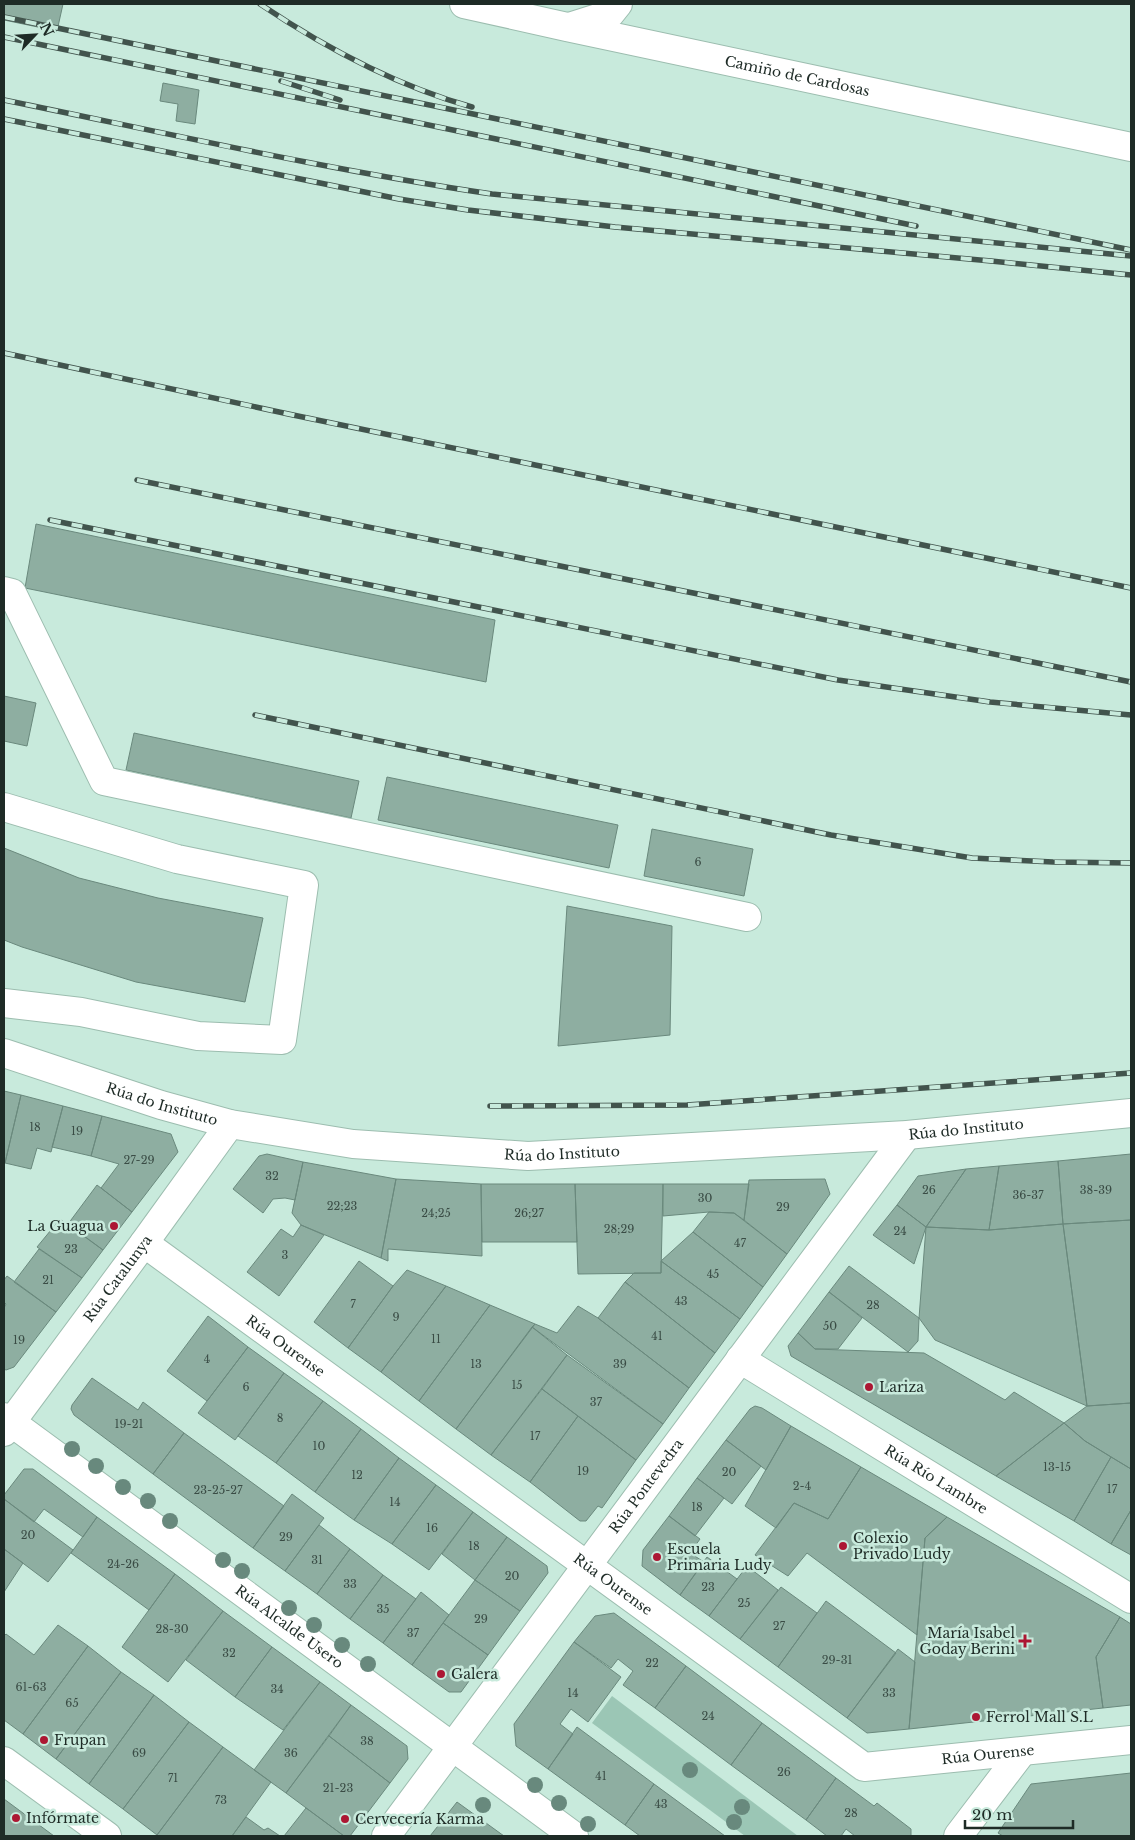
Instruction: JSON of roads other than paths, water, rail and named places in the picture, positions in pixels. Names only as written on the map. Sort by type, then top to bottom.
[{"type":"street","name":"Camiño de Cardosas","points":[[464,4],[567,28],[1131,147]]},
{"type":"street","points":[[567,28],[610,14],[618,4]]},
{"type":"street","points":[[4,591],[12,593],[104,781],[747,917]]},
{"type":"street","points":[[4,807],[177,859],[304,885],[282,1040],[198,1036],[81,1012],[4,1003]]},
{"type":"street","points":[[4,985],[81,1012]]},
{"type":"street","name":"Rúa do Instituto","points":[[4,1052],[161,1105],[230,1124],[352,1144],[528,1156],[907,1135],[1131,1113]]},
{"type":"street","name":"Rúa Catalunya","points":[[6,1424],[144,1243],[230,1124]]},
{"type":"street","name":"Rúa Pontevedra","points":[[386,1836],[907,1135]]},
{"type":"street","name":"Rúa Ourense","points":[[144,1243],[864,1767],[1131,1740]]},
{"type":"street","name":"Rúa Río Lambre","points":[[740,1359],[1131,1599]]},
{"type":"street","name":"Rúa Alcalde Usero","points":[[6,1424],[574,1836]]},
{"type":"street","points":[[958,1836],[1022,1752]]},
{"type":"street","points":[[4,1760],[107,1836]]},
{"type":"railway","points":[[260,4],[284,20],[362,64],[416,88],[472,107]]},
{"type":"railway","points":[[4,17],[1131,250]]},
{"type":"railway","points":[[4,37],[916,226]]},
{"type":"railway","points":[[281,81],[340,100]]},
{"type":"railway","points":[[4,100],[369,174],[492,194],[1131,256]]},
{"type":"railway","points":[[4,119],[399,199],[468,210],[615,227],[1131,275]]},
{"type":"railway","points":[[4,353],[293,415],[1131,588]]},
{"type":"railway","points":[[137,480],[1131,682]]},
{"type":"railway","points":[[50,520],[838,680],[990,702],[1131,715]]},
{"type":"railway","points":[[255,715],[831,835],[972,858],[1131,863]]},
{"type":"railway","points":[[490,1106],[687,1105],[1131,1073]]},
{"type":"place","name":"La Guagua","points":[[114,1226]]},
{"type":"place","name":"Lariza","points":[[869,1387]]},
{"type":"place","name":"Colexio Privado Ludy","points":[[843,1546]]},
{"type":"place","name":"Escuela Primaria Ludy","points":[[657,1557]]},
{"type":"place","name":"María Isabel Goday Berini","points":[[1025,1641]]},
{"type":"place","name":"Galera","points":[[441,1674]]},
{"type":"place","name":"Ferrol Mall S.L","points":[[976,1717]]},
{"type":"place","name":"Frupan","points":[[44,1740]]},
{"type":"place","name":"Infórmate","points":[[16,1818]]},
{"type":"place","name":"Cervecería Karma","points":[[345,1819]]}]
